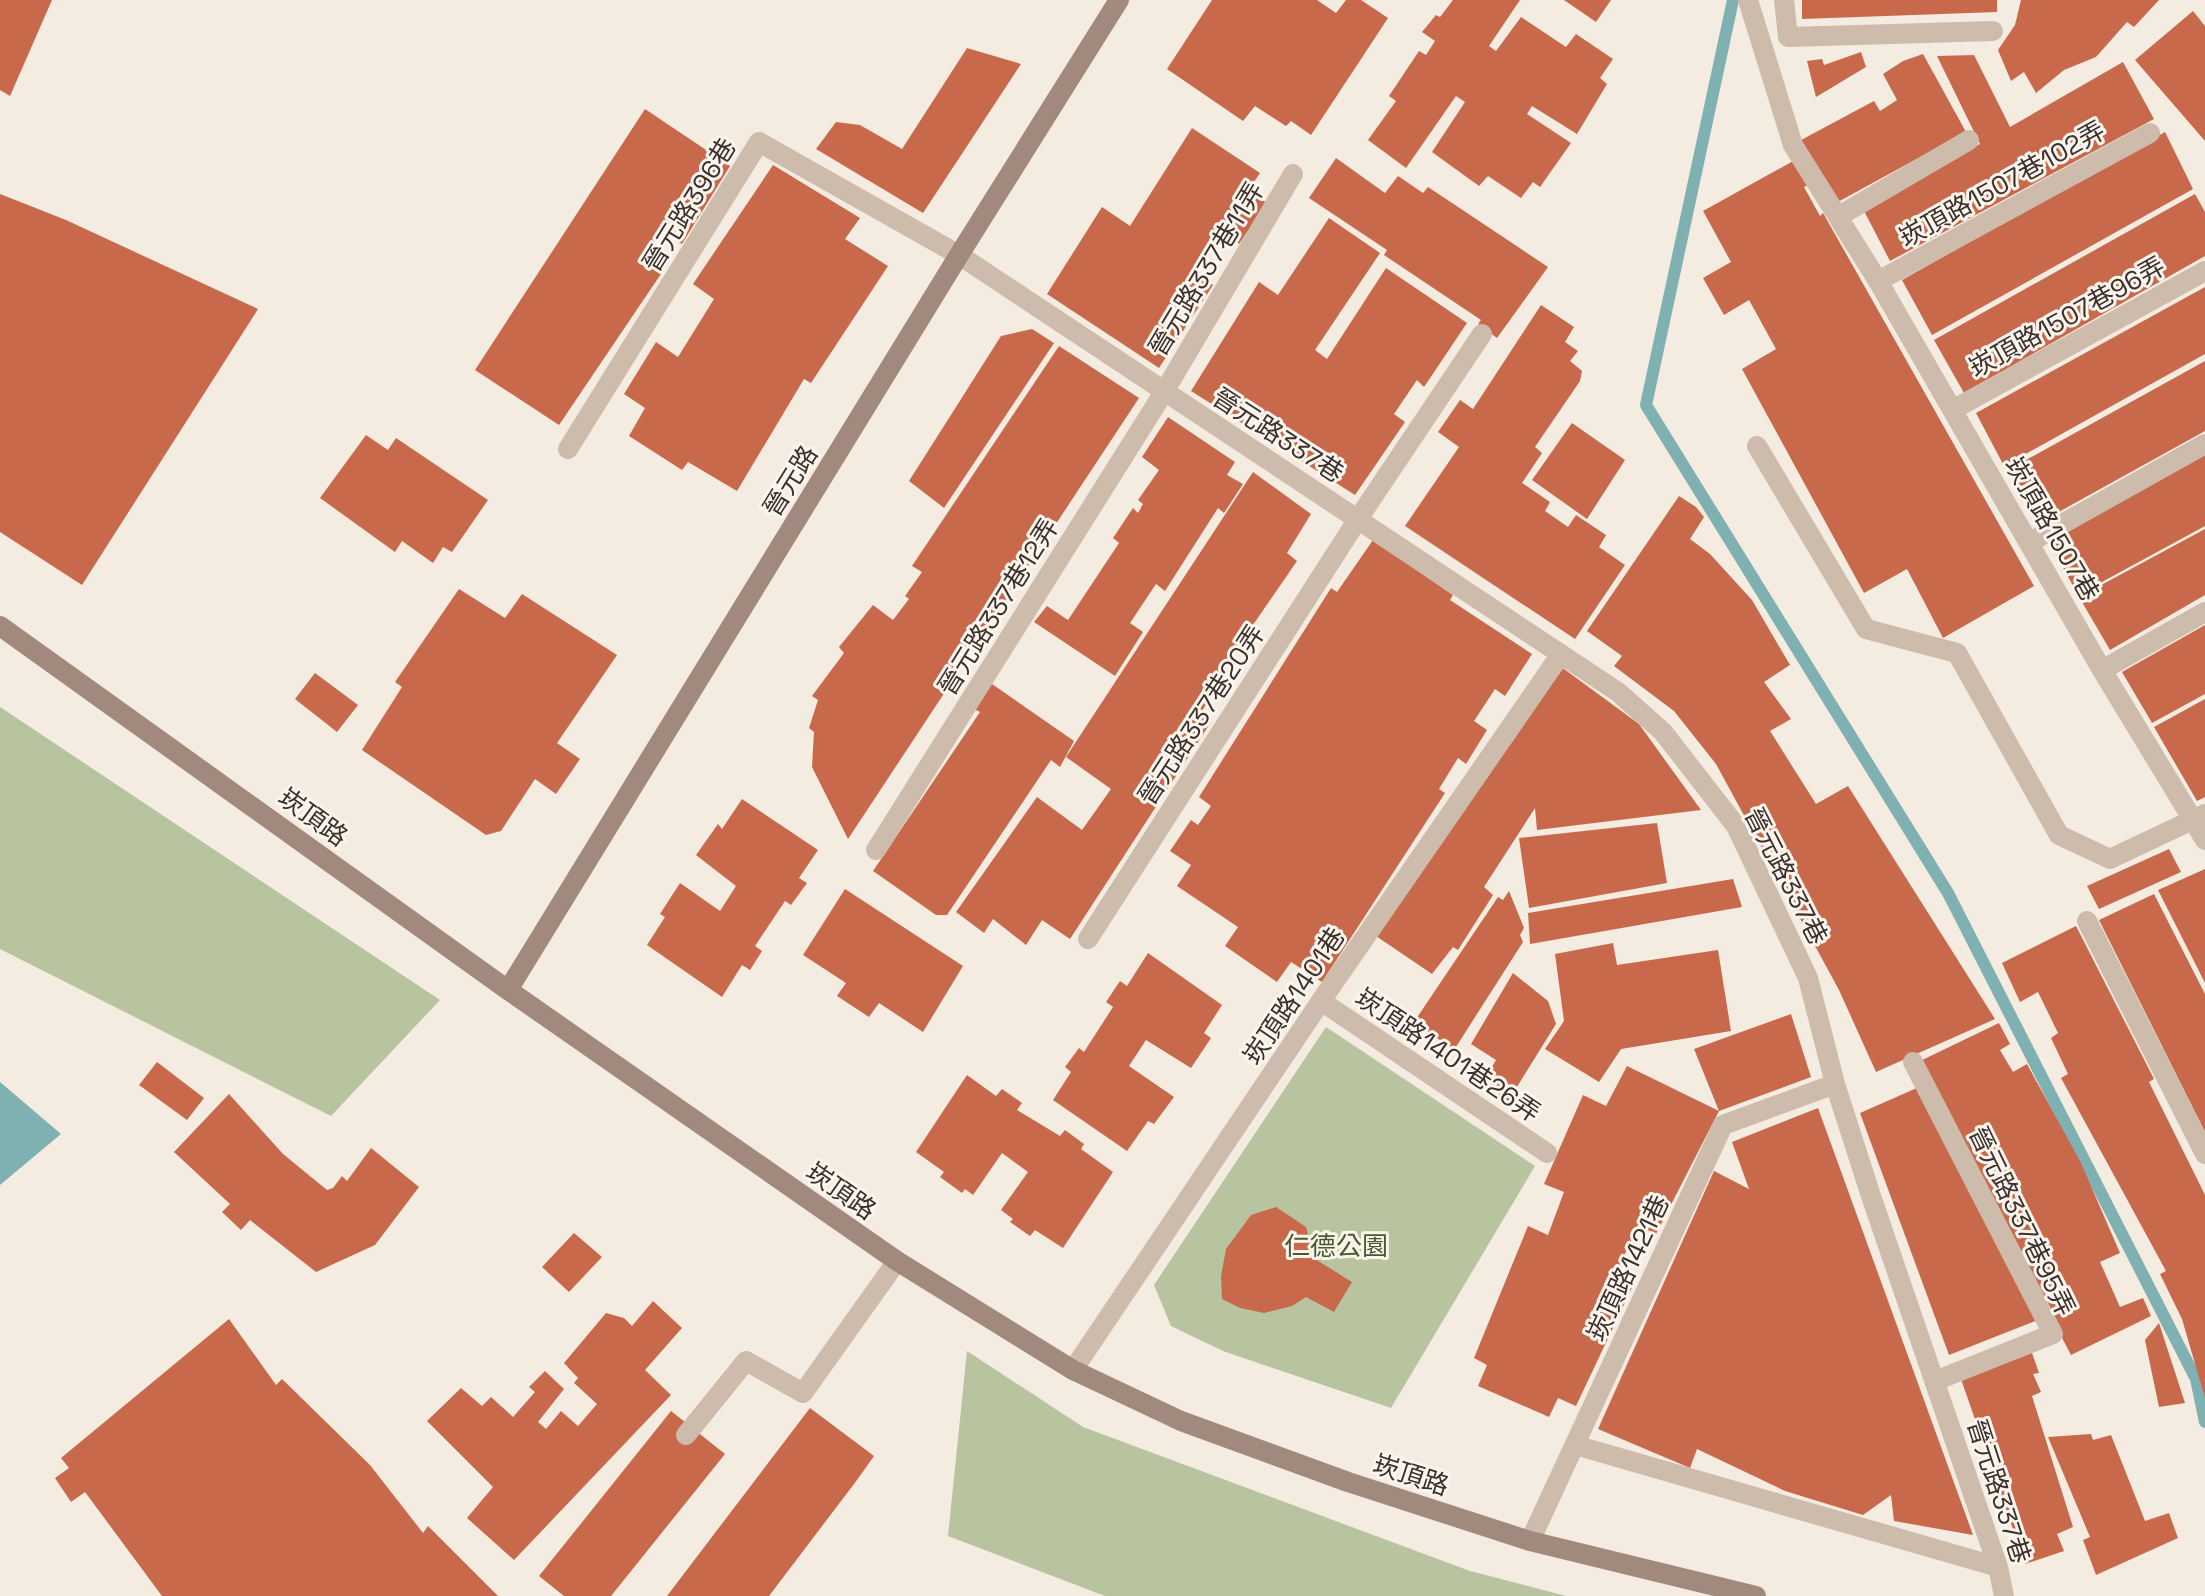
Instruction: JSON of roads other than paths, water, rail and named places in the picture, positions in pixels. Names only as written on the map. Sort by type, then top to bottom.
[{"type":"street","name":"晉元路","points":[[508,990],[1119,0]]},
{"type":"street","name":"崁頂路1507巷","points":[[1748,0],[1793,145],[1954,409],[2102,670],[2200,817],[2205,840]]},
{"type":"street","points":[[1784,0],[1788,37],[1993,31]]},
{"type":"street","name":"崁頂路1507巷102弄","points":[[1878,281],[2150,133]]},
{"type":"street","points":[[1839,216],[1969,140]]},
{"type":"street","name":"晉元路396巷","points":[[568,449],[759,142],[959,255]]},
{"type":"street","name":"晉元路337巷11弄","points":[[1164,392],[1293,174]]},
{"type":"street","name":"晉元路337巷","points":[[959,255],[1618,692],[1663,732],[1736,826],[1808,978],[1835,1084],[1998,1567],[2004,1596]]},
{"type":"street","name":"崁頂路1507巷96弄","points":[[1954,409],[2205,271]]},
{"type":"street","name":"晉元路337巷20弄","points":[[1088,939],[1358,519],[1482,334]]},
{"type":"street","name":"晉元路337巷12弄","points":[[876,850],[1164,392]]},
{"type":"street","points":[[2030,542],[2205,444]]},
{"type":"street","points":[[1757,446],[1866,629],[1957,653],[2059,835],[2110,859],[2200,817]]},
{"type":"street","points":[[2102,670],[2205,612]]},
{"type":"street","name":"崁頂路","points":[[0,626],[508,990],[897,1261],[1073,1370],[1181,1421],[1348,1482],[1530,1541],[1756,1596]]},
{"type":"street","name":"崁頂路1401巷","points":[[1073,1370],[1321,1001],[1561,654]]},
{"type":"street","points":[[2087,921],[2205,1154]]},
{"type":"street","name":"崁頂路1401巷26弄","points":[[1321,1001],[1547,1153]]},
{"type":"street","name":"晉元路337巷95弄","points":[[1913,1062],[2053,1334],[1935,1381]]},
{"type":"street","name":"崁頂路1421巷","points":[[1530,1541],[1723,1125],[1835,1084]]},
{"type":"street","points":[[686,1435],[746,1361],[803,1393],[897,1261]]},
{"type":"street","points":[[1575,1445],[1998,1567]]},
{"type":"water","points":[[0,1082],[61,1134],[0,1185]]},
{"type":"waterway","points":[[1733,0],[1646,405],[1948,893],[2196,1379],[2205,1422]]},
{"type":"park label","name":"仁德公園","points":[[1336,1246]]}]
